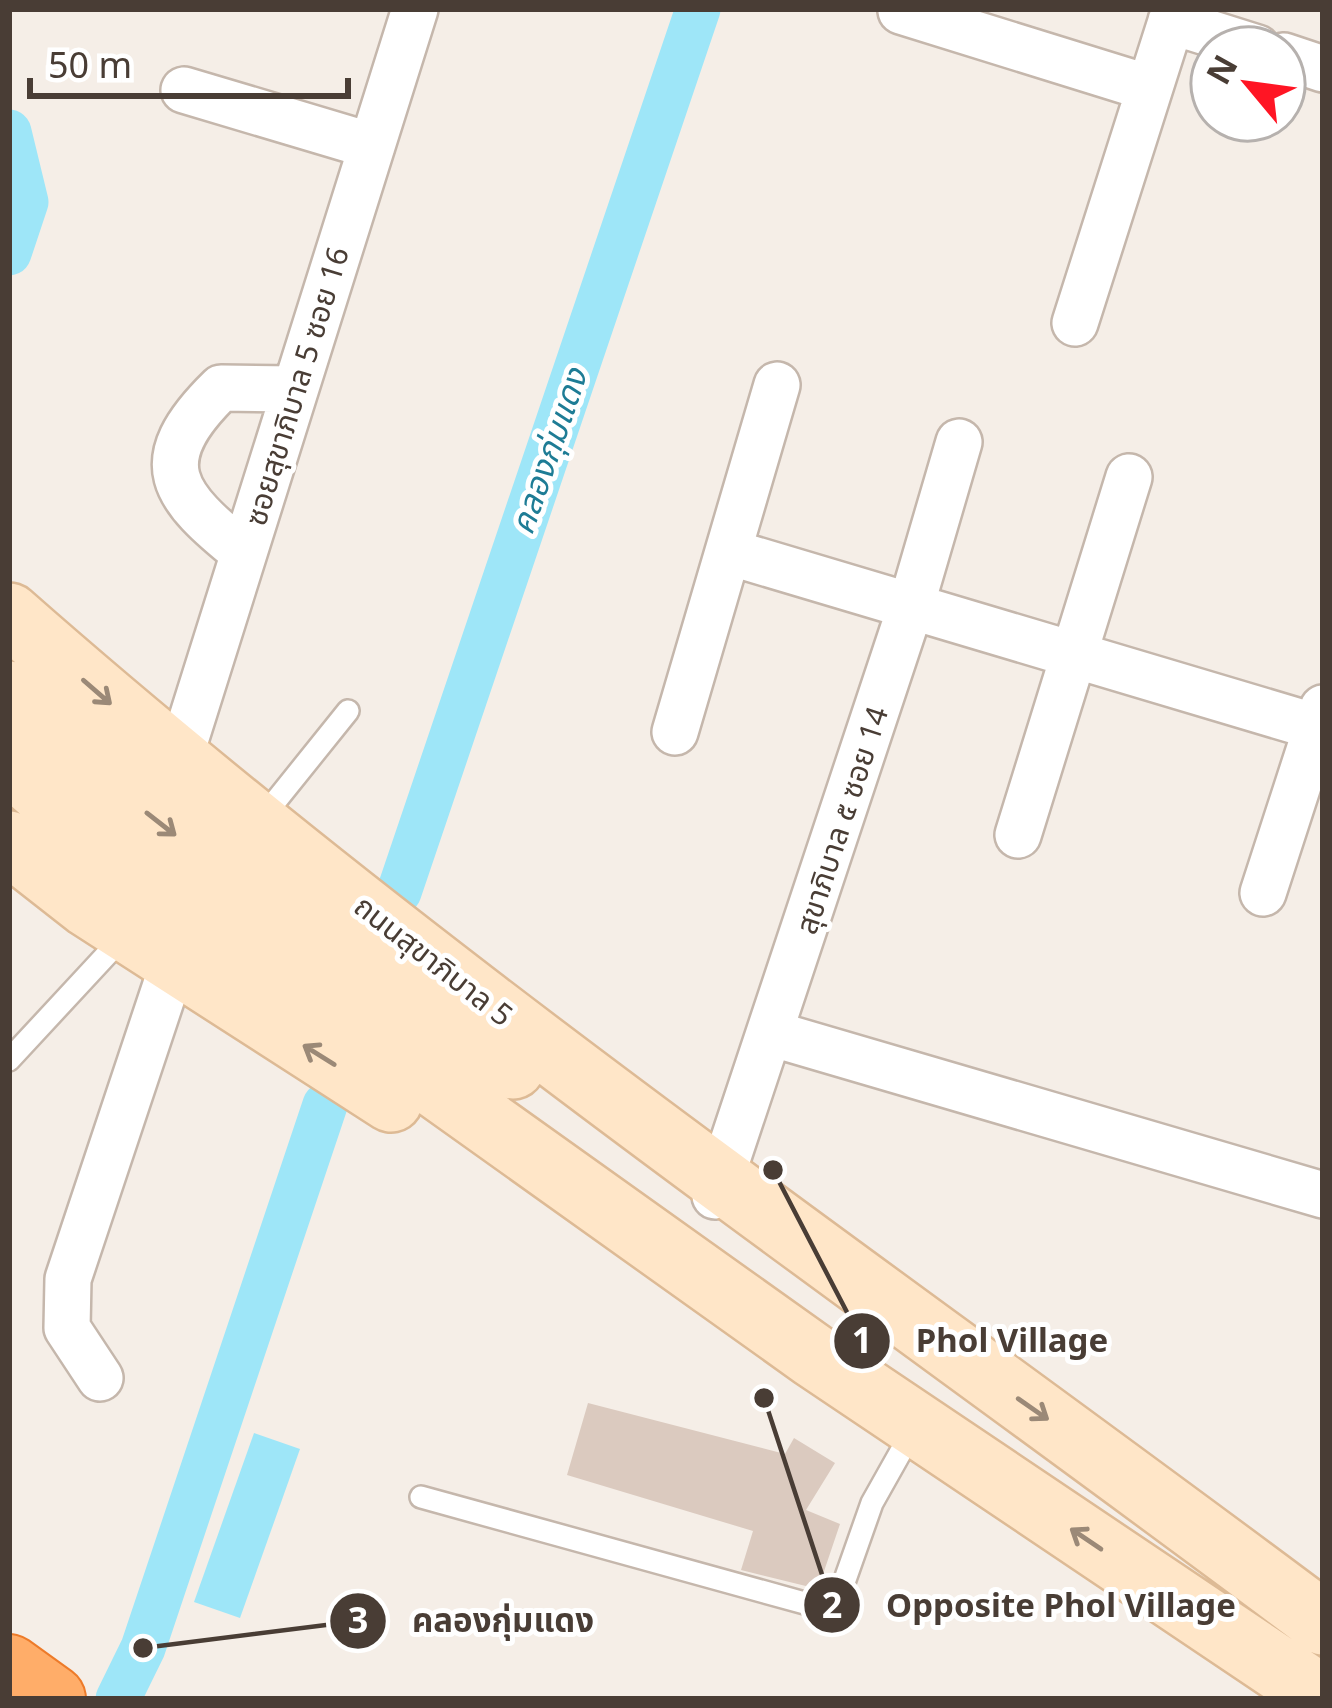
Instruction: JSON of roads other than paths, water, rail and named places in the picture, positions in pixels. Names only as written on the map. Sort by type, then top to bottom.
[{"type":"highway","points":[[9,1668],[52,1699]]},
{"type":"main road","name":"ถนนสุขาภิบาล 5","points":[[9,615],[178,764],[718,1188],[1323,1623]]},
{"type":"main road","name":"ถนนสุขาภิบาล 5","points":[[9,693],[361,1000],[814,1356],[1323,1697]]},
{"type":"main road","name":"ถนนสุขาภิบาล 5","points":[[9,762],[126,865],[361,1000],[718,1188]]},
{"type":"main road","name":"ถนนสุขาภิบาล 5","points":[[9,842],[152,946],[305,1047],[814,1356]]},
{"type":"street","name":"ซอยสุขาภิบาล 5 ซอย 16","points":[[178,764],[415,9]]},
{"type":"street","points":[[901,10],[1149,88]]},
{"type":"street","points":[[1075,323],[1173,15]]},
{"type":"street","points":[[184,90],[372,146]]},
{"type":"street","points":[[675,732],[777,386]]},
{"type":"street","points":[[244,553],[192,511],[176,481],[179,446],[197,412],[221,388],[295,389]]},
{"type":"street","name":"สุขาภิบาล ๕ ซอย 14","points":[[718,1188],[911,606],[959,442]]},
{"type":"street","points":[[1018,835],[1129,477]]},
{"type":"street","points":[[729,551],[1077,656],[1321,721],[1263,893]]},
{"type":"street","points":[[100,1378],[68,1328],[68,1279],[152,946]]},
{"type":"street","points":[[770,1033],[1323,1195]]},
{"type":"lane","points":[[257,824],[348,711]]},
{"type":"lane","points":[[9,1060],[152,946]]},
{"type":"lane","points":[[421,1497],[819,1607],[841,1591],[872,1503],[915,1426]]},
{"type":"water","points":[[254,1433],[300,1449],[240,1618],[194,1602]]},
{"type":"waterway","name":"คลองกุ่มแดง","points":[[399,892],[698,9]]},
{"type":"waterway","points":[[9,132],[26,202],[9,253]]},
{"type":"waterway","name":"คลองกุ่มแดง","points":[[118,1699],[143,1648],[325,1105]]},
{"type":"place","name":"Phol Village","points":[[773,1170]]},
{"type":"place","name":"Opposite Phol Village","points":[[764,1398]]},
{"type":"place","name":"คลองกุ่มแดง","points":[[143,1648]]}]
